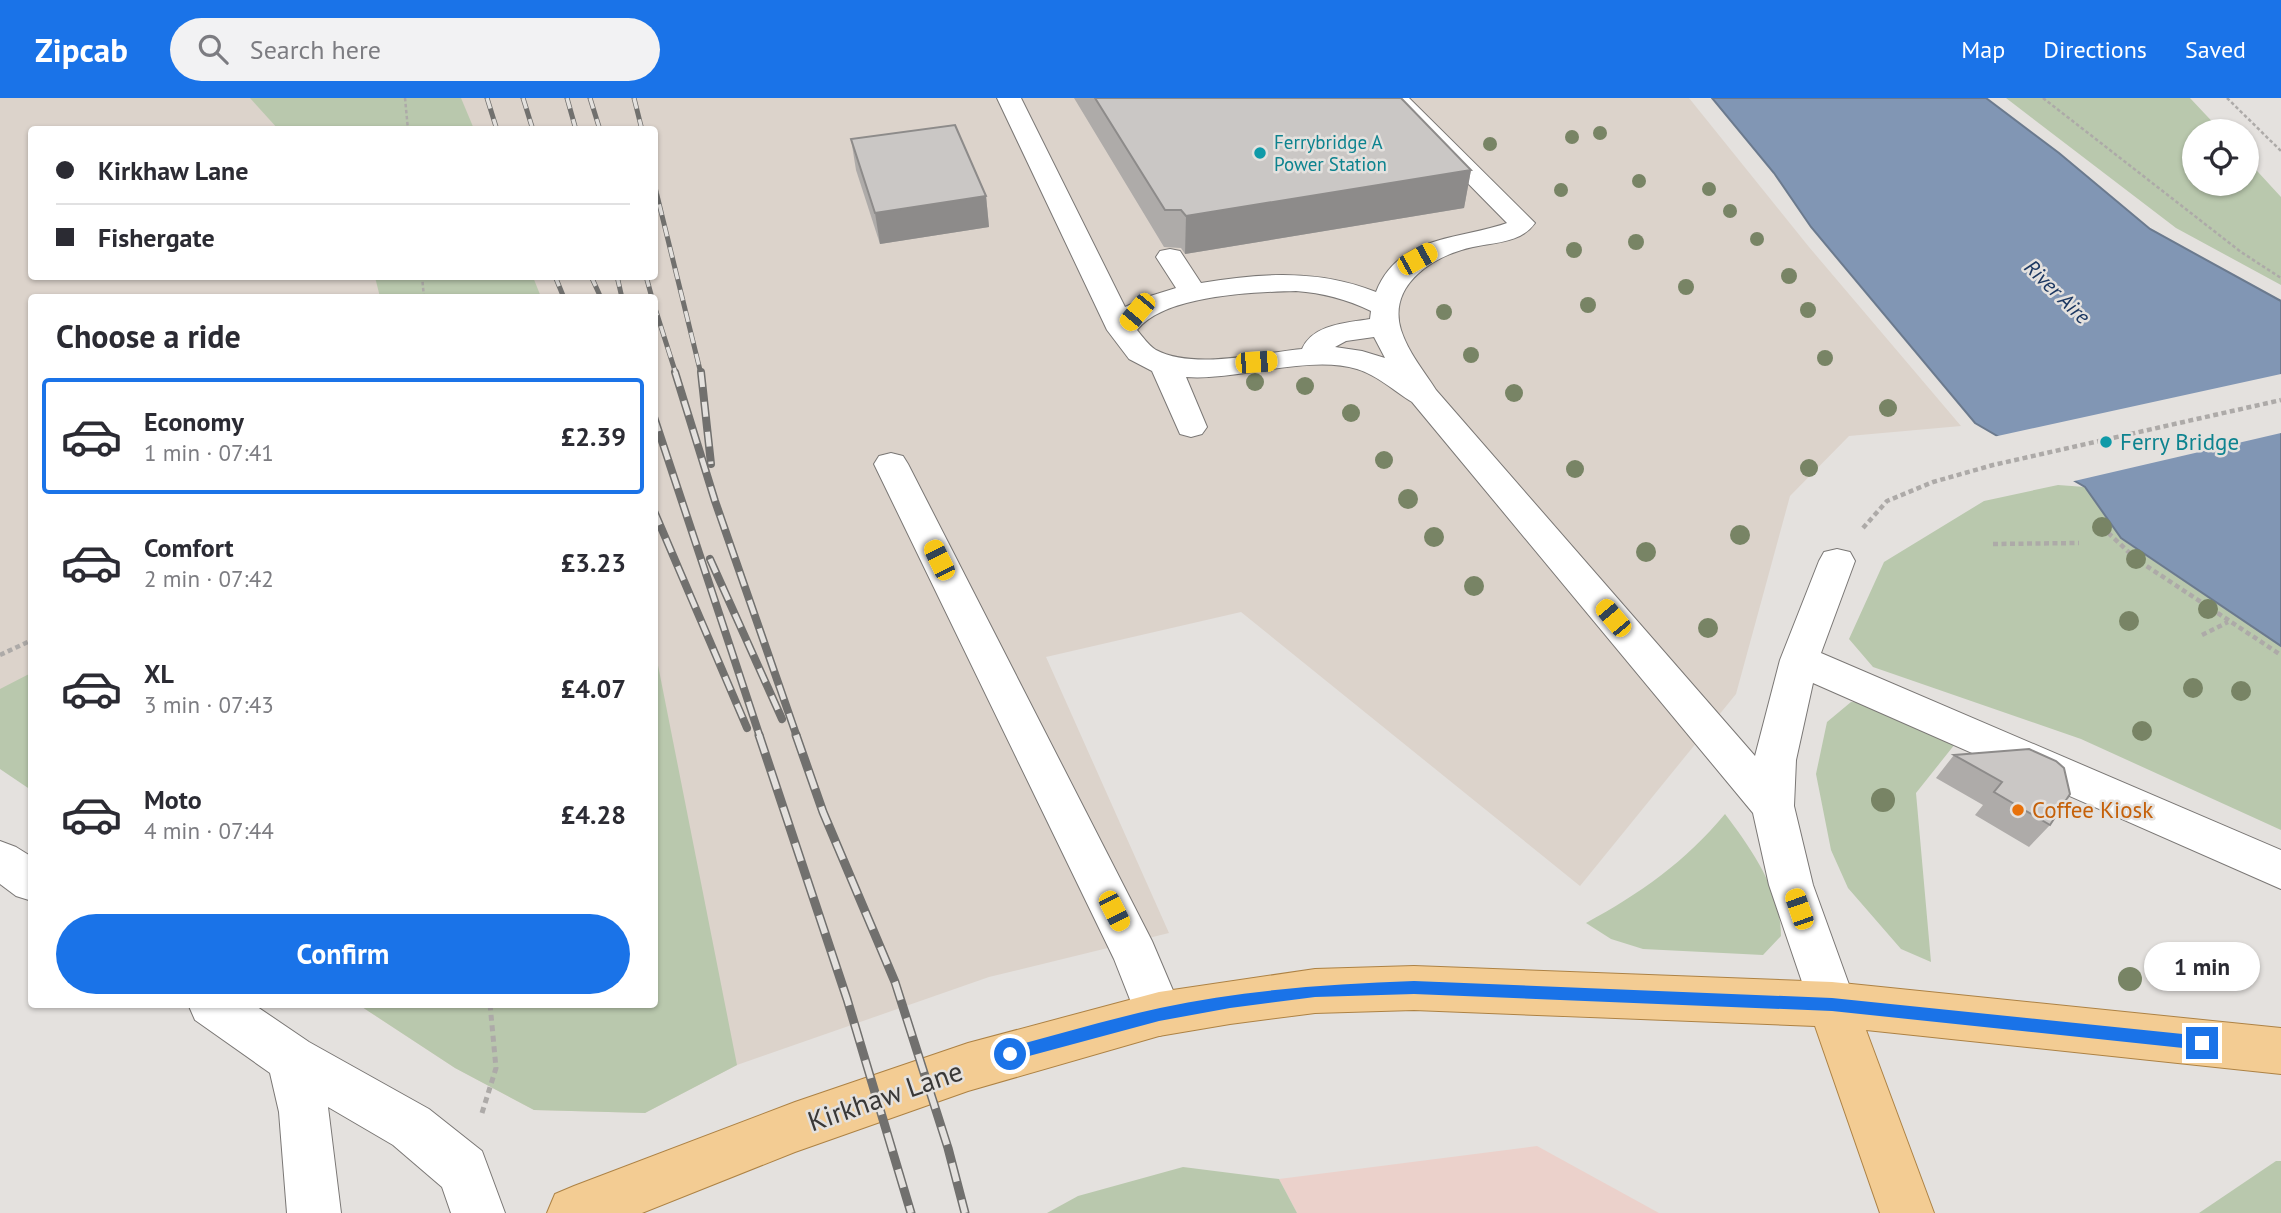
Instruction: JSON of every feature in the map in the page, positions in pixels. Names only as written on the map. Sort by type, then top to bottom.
[{"type":"main road","name":"Kirkhaw Lane","points":[[574,1213],[795,1127],[956,1071],[1159,1014],[1315,991],[1414,988],[1832,1004],[2281,1051]]},
{"type":"main road","points":[[1832,1004],[1907,1213]]},
{"type":"street","points":[[1009,98],[1122,330],[1143,355],[1165,364],[1197,369],[1333,356],[1363,360],[1423,395]]},
{"type":"street","points":[[1396,98],[1522,223],[1509,232],[1455,243],[1405,266],[1391,284],[1385,316],[1386,330],[1423,395],[1773,806]]},
{"type":"street","points":[[1170,257],[1194,295]]},
{"type":"street","points":[[1122,330],[1137,312],[1163,301],[1266,283],[1315,284],[1359,294],[1385,316]]},
{"type":"street","points":[[1314,358],[1318,345],[1338,333],[1385,316]]},
{"type":"street","points":[[1165,364],[1191,427]]},
{"type":"street","points":[[891,464],[1136,956],[1159,1014]]},
{"type":"street","points":[[1832,1004],[1791,885],[1773,806],[1775,760],[1799,660],[1837,561]]},
{"type":"street","points":[[1799,660],[2281,870]]},
{"type":"street","points":[[0,860],[28,879]]},
{"type":"street","points":[[218,1008],[292,1059],[411,1126],[470,1192]]},
{"type":"street","points":[[292,1059],[304,1112],[314,1213]]},
{"type":"path","points":[[405,98],[408,126]]},
{"type":"path","points":[[2043,98],[2241,252],[2281,278]]},
{"type":"path","points":[[2228,98],[2281,151]]},
{"type":"path","points":[[1837,561],[1887,501],[1933,482],[1993,465],[2281,400]]},
{"type":"path","points":[[2102,527],[2136,559],[2281,655]]},
{"type":"path","points":[[1993,544],[2079,543]]},
{"type":"path","points":[[2202,635],[2228,622]]},
{"type":"path","points":[[0,655],[28,642]]},
{"type":"path","points":[[470,1192],[496,1068],[490,1008]]},
{"type":"shaded area","points":[[0,98],[1689,98],[1809,247],[1961,426],[1849,436],[1790,496],[1736,694],[1580,886],[1241,612],[1046,657],[1169,933],[989,977],[737,1065],[645,1113],[534,1110],[455,1068],[364,1008],[658,1008],[658,294],[28,294],[28,787],[0,768]]},
{"type":"shaded area","points":[[1537,1146],[1659,1213],[1297,1213],[1279,1179]]},
{"type":"green space","points":[[250,98],[461,98],[473,126],[275,126]]},
{"type":"green space","points":[[2006,98],[2190,98],[2210,119],[2182,119],[2182,196],[2259,196],[2259,173],[2281,197],[2281,285],[2176,228]]},
{"type":"green space","points":[[376,280],[534,280],[540,294],[379,294]]},
{"type":"green space","points":[[2058,485],[2085,487],[2121,539],[2281,646],[2281,830],[2081,739],[1873,667],[1849,639],[1884,562],[1984,501]]},
{"type":"green space","points":[[658,665],[737,1065],[645,1113],[534,1110],[455,1068],[364,1008],[658,1008]]},
{"type":"green space","points":[[28,675],[28,788],[0,769],[0,689]]},
{"type":"green space","points":[[1851,702],[1871,703],[1955,744],[1916,793],[1931,962],[1901,949],[1848,888],[1831,850],[1816,774],[1827,722]]},
{"type":"green space","points":[[1725,814],[1763,871],[1776,903],[1781,936],[1763,955],[1643,949],[1611,939],[1586,923],[1625,900],[1678,862]]},
{"type":"green space","points":[[2276,1161],[2281,1161],[2281,1213],[2199,1213]]},
{"type":"green space","points":[[1183,1167],[1279,1179],[1297,1213],[1047,1213],[1078,1196]]},
{"type":"water","name":"River Aire","points":[[1712,98],[1986,98],[2059,153],[2150,229],[2281,301],[2281,646],[2121,538],[2085,487],[1975,423],[1811,227],[1774,173]]},
{"type":"pier","name":"Ferry Bridge","points":[[2281,374],[2281,433],[2070,482],[1993,437]]},
{"type":"building","name":"Ferrybridge A Power Station","points":[[1095,98],[1401,98],[1471,170],[1186,216],[1181,210],[1165,210]]},
{"type":"building","points":[[955,125],[986,196],[875,213],[851,139]]},
{"type":"building","points":[[2029,749],[2056,761],[2064,768],[2070,794],[2050,825],[1994,792],[2002,782],[1954,755]]},
{"type":"railway","points":[[487,98],[496,126]]},
{"type":"railway","points":[[523,98],[532,126]]},
{"type":"railway","points":[[567,98],[575,126]]},
{"type":"railway","points":[[590,98],[599,126]]},
{"type":"railway","points":[[634,98],[641,126]]},
{"type":"railway","points":[[658,199],[701,374]]},
{"type":"railway","points":[[557,280],[562,294]]},
{"type":"railway","points":[[593,280],[599,294]]},
{"type":"railway","points":[[618,280],[621,294]]},
{"type":"railway","points":[[647,280],[651,294]]},
{"type":"railway","points":[[658,318],[676,374]]},
{"type":"railway","points":[[675,372],[715,501],[797,737]]},
{"type":"railway","points":[[701,372],[711,464]]},
{"type":"railway","points":[[658,429],[760,737]]},
{"type":"railway","points":[[658,520],[747,728]]},
{"type":"railway","points":[[710,559],[782,719]]},
{"type":"railway","points":[[759,735],[847,999],[911,1213]]},
{"type":"railway","points":[[796,735],[823,812],[895,982],[948,1148],[965,1213]]},
{"type":"place","name":"Ferrybridge A Power Station","points":[[1260,153]]},
{"type":"place","name":"Ferry Bridge","points":[[2106,442]]},
{"type":"place","name":"Coffee Kiosk","points":[[2018,810]]},
{"type":"route","points":[[1010,1054],[1159,1014],[1230,1002],[1315,991],[1414,988],[1832,1004],[2202,1043]]}]
